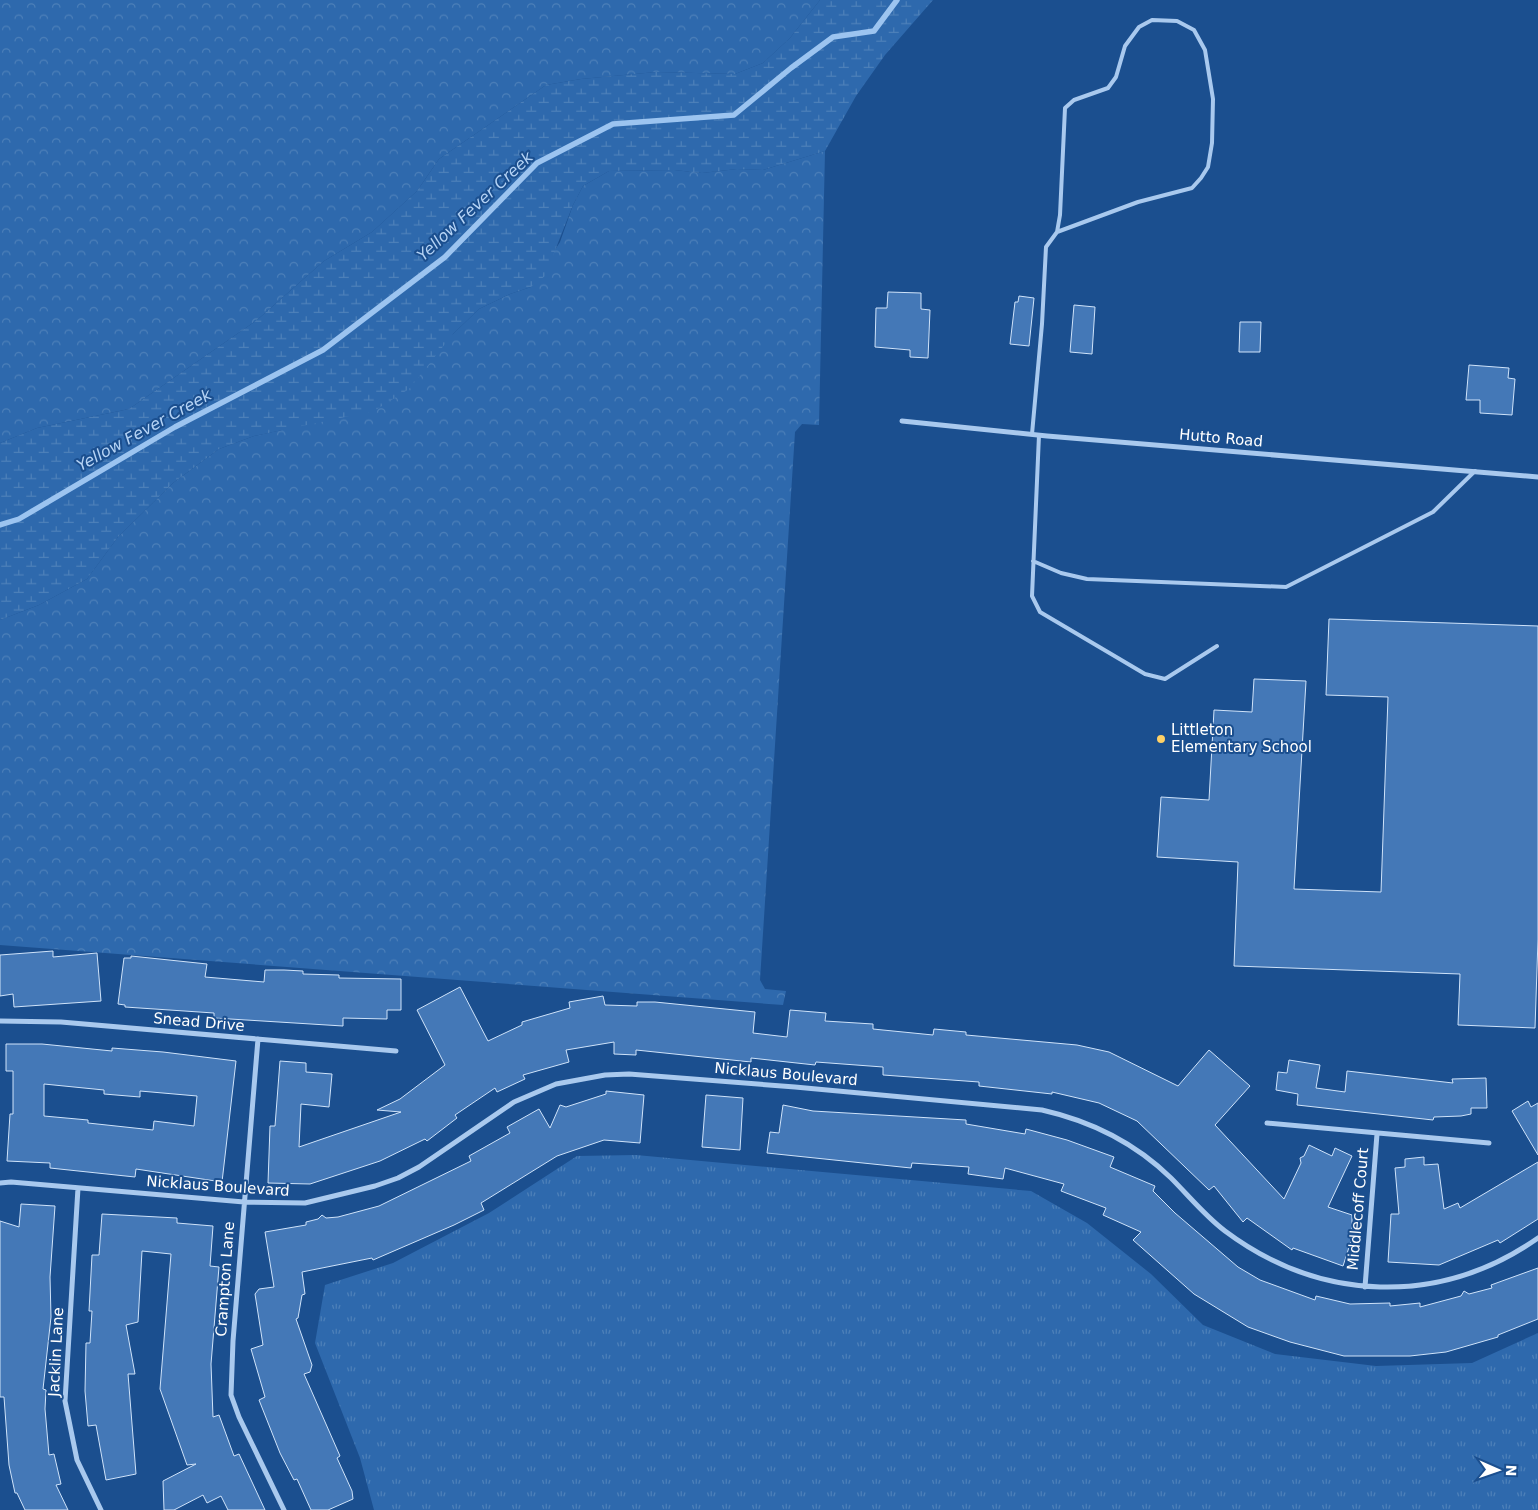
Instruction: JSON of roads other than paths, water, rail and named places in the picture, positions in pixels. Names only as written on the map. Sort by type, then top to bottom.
[{"type":"street","name":"Hutto Road","points":[[902,421],[1039,435],[1538,477]]},
{"type":"street","name":"Snead Drive","points":[[0,1021],[61,1022],[396,1051]]},
{"type":"street","name":"Crampton Lane","points":[[258,1039],[233,1341],[232,1395],[238,1416],[284,1510]]},
{"type":"street","name":"Nicklaus Boulevard","points":[[0,1184],[11,1182],[244,1202],[305,1203],[383,1183],[419,1167],[514,1102],[556,1084],[605,1075],[629,1074],[1042,1110],[1084,1122],[1108,1133],[1151,1160],[1224,1231],[1260,1255],[1302,1274],[1365,1287],[1416,1286],[1468,1275],[1492,1265],[1538,1238]]},
{"type":"street","name":"Middlecoff Court","points":[[1268,1123],[1489,1143]]},
{"type":"street","name":"Middlecoff Court","points":[[1365,1287],[1377,1134]]},
{"type":"street","name":"Jacklin Lane","points":[[78,1188],[66,1401],[77,1460],[101,1510]]},
{"type":"lane","points":[[1032,434],[1042,324],[1046,247],[1057,232],[1060,215],[1065,108],[1074,100],[1108,88],[1116,77],[1124,46],[1139,27],[1152,20],[1177,21],[1194,30],[1205,50],[1213,100],[1212,143],[1208,167],[1201,178],[1192,188],[1138,202],[1057,232]]},
{"type":"lane","points":[[1039,435],[1032,596],[1040,612],[1145,674],[1165,679],[1217,646]]},
{"type":"lane","points":[[1033,561],[1061,572],[1087,579],[1286,587],[1433,512],[1475,471]]},
{"type":"waterway","name":"Yellow Fever Creek","points":[[0,525],[19,519],[175,427],[323,350],[445,257],[537,163],[613,124],[734,115],[791,68],[833,37],[874,31],[897,0]]},
{"type":"place","name":"Littleton Elementary School","points":[[1161,739]]}]
